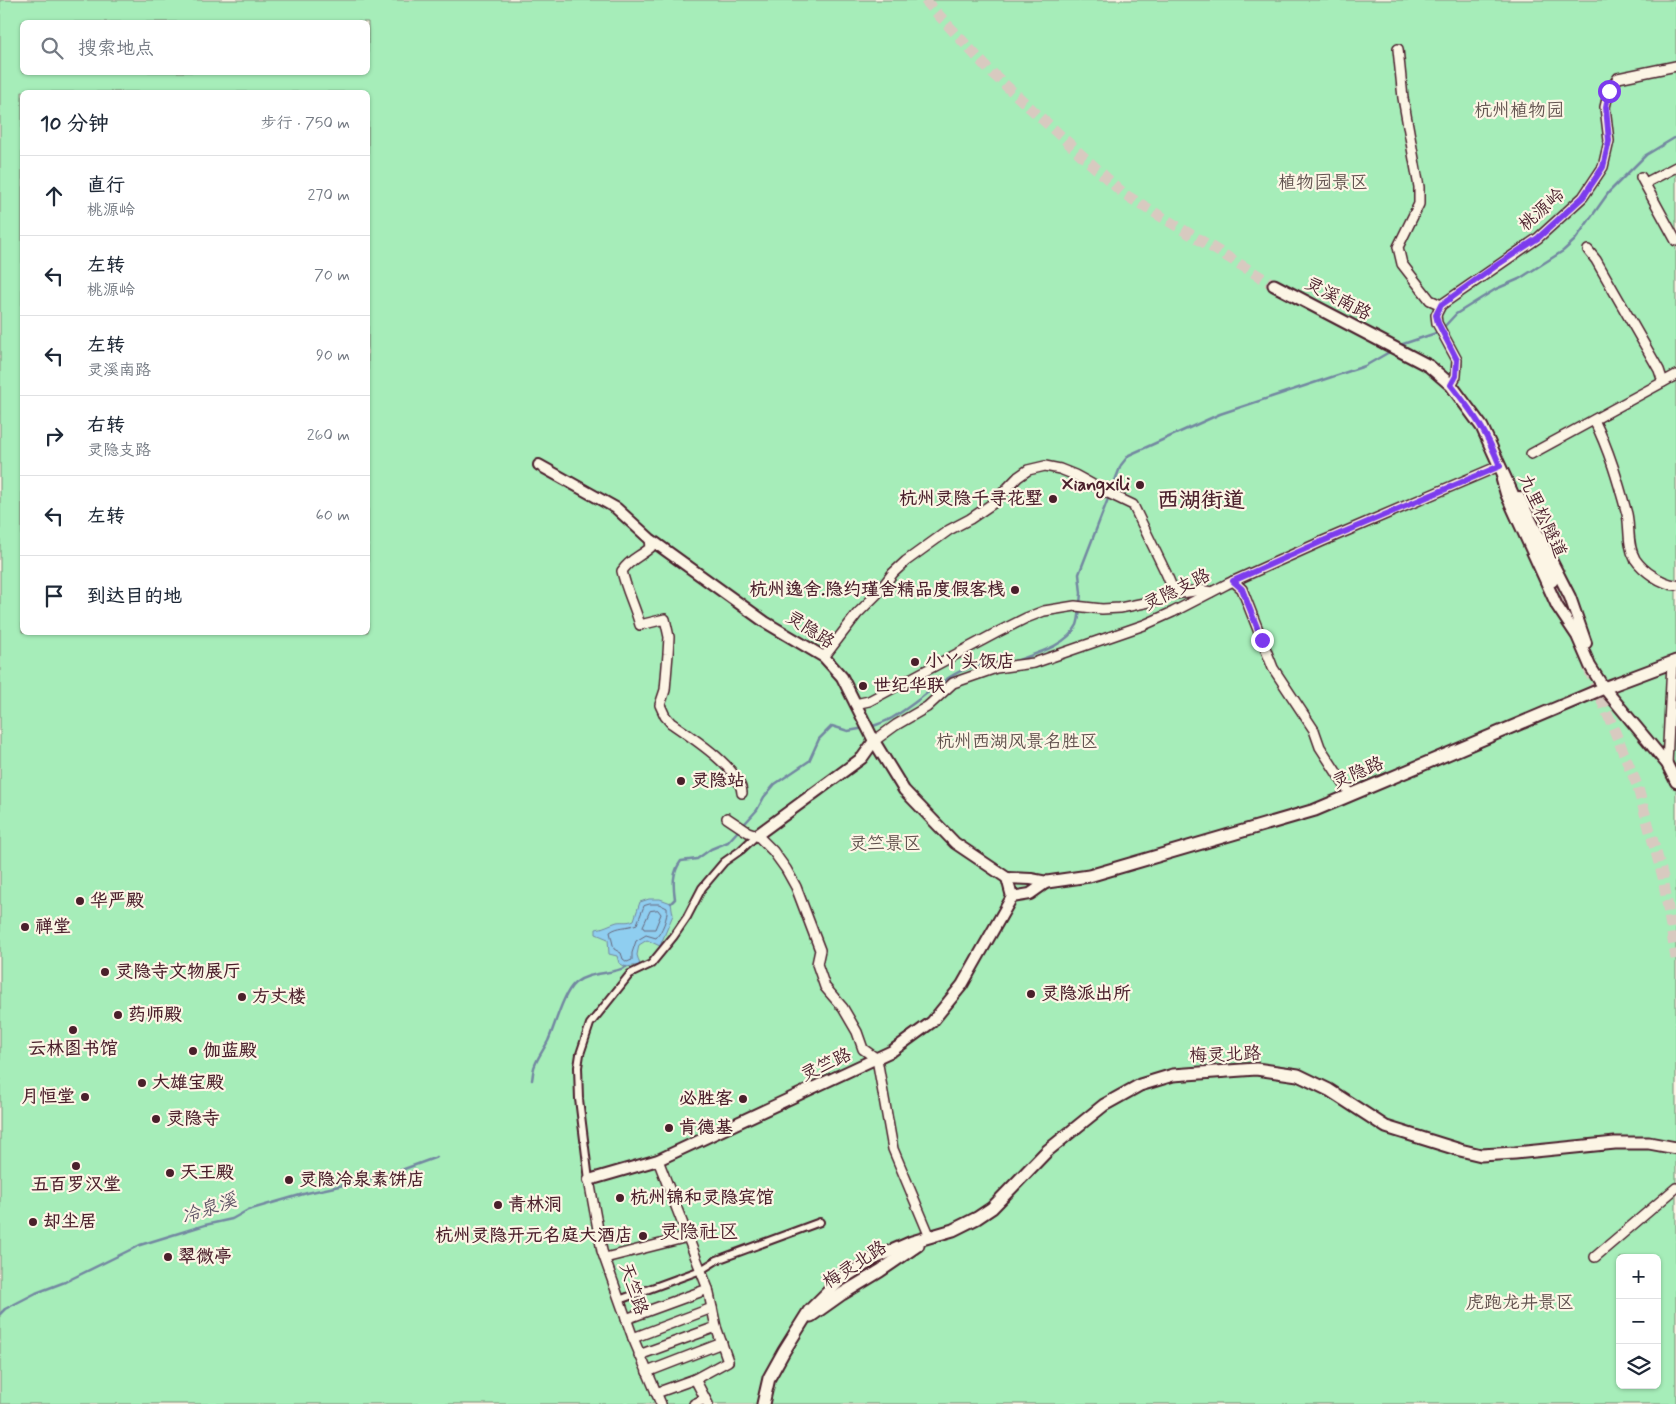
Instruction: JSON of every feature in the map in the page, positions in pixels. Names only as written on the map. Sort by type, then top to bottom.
[{"type":"main road","name":"灵溪南路","points":[[1274,285],[1428,366],[1451,385]]},
{"type":"main road","points":[[1451,385],[1482,426],[1490,440],[1500,466]]},
{"type":"main road","name":"九里松隧道","points":[[1500,466],[1552,581]]},
{"type":"main road","name":"灵隐路","points":[[1047,882],[1089,876],[1315,810],[1604,688],[1674,662]]},
{"type":"main road","name":"梅灵北路","points":[[763,1404],[769,1378],[809,1311],[823,1295],[856,1268],[893,1250],[953,1230],[977,1218],[992,1208],[1047,1151],[1104,1104],[1140,1085],[1173,1075],[1256,1069],[1298,1075],[1329,1090],[1386,1127],[1481,1155],[1616,1143],[1649,1143],[1676,1148]]},
{"type":"street","points":[[1398,48],[1403,98],[1419,187],[1419,204],[1398,247],[1402,264],[1430,300],[1441,305],[1436,315],[1439,326],[1457,360],[1456,376],[1451,385]]},
{"type":"street","name":"桃源岭","points":[[1441,305],[1538,238],[1583,197],[1603,167],[1609,141],[1606,107],[1609,91],[1618,78],[1676,66]]},
{"type":"street","points":[[1676,167],[1643,180],[1676,241]]},
{"type":"street","points":[[1588,250],[1596,260],[1659,370],[1663,382]]},
{"type":"street","points":[[1531,454],[1676,375]]},
{"type":"street","points":[[1594,420],[1609,451],[1615,469],[1627,517],[1628,535],[1635,559],[1645,570],[1658,579],[1676,585]]},
{"type":"street","name":"灵隐路","points":[[539,465],[616,508],[650,539],[765,622],[824,657],[842,677],[872,739],[904,790],[955,843],[1007,878]]},
{"type":"street","points":[[824,657],[857,614],[906,561],[949,530],[992,504],[1018,477],[1028,470],[1045,466],[1075,475],[1133,505],[1175,594]]},
{"type":"street","points":[[1500,466],[1506,494],[1557,606],[1577,636],[1590,666],[1604,688],[1667,764],[1676,782]]},
{"type":"street","points":[[1500,466],[1517,493],[1570,597],[1578,623],[1604,688]]},
{"type":"street","name":"灵隐支路","points":[[872,739],[927,707],[953,683],[996,668],[1034,663],[1088,643],[1118,635],[1173,612],[1233,581],[1323,541],[1500,466]]},
{"type":"street","points":[[650,539],[651,547],[633,558],[622,571],[640,625],[665,619],[669,636],[668,654],[664,690],[660,705],[671,723],[722,762],[737,780],[742,793]]},
{"type":"street","points":[[1233,581],[1242,589],[1273,668],[1314,730],[1320,747],[1351,795]]},
{"type":"street","points":[[855,704],[869,701],[1026,618],[1044,611],[1080,606],[1102,609],[1120,608],[1154,601],[1175,594],[1201,590],[1211,592]]},
{"type":"street","name":"灵隐路","points":[[1667,764],[1674,662]]},
{"type":"street","points":[[589,1180],[579,1099],[578,1067],[580,1054],[590,1024],[630,974],[651,964],[688,917],[702,888],[724,862],[757,835],[862,758],[872,739]]},
{"type":"street","points":[[727,818],[757,835],[773,851],[796,887],[820,950],[817,964],[825,987],[843,1008],[857,1032],[863,1049],[877,1059],[893,1149],[930,1237]]},
{"type":"street","points":[[1007,878],[1031,879],[1047,882],[1030,894],[1012,897],[1007,878]]},
{"type":"street","name":"灵竺路","points":[[589,1180],[658,1160],[892,1051],[932,1022],[962,985],[1012,897]]},
{"type":"street","points":[[656,1393],[694,1379],[728,1361],[716,1327],[708,1289],[658,1160]]},
{"type":"street","name":"天竺路","points":[[589,1180],[605,1258],[632,1338],[661,1404]]},
{"type":"street","points":[[1595,1257],[1676,1188]]},
{"type":"street","points":[[619,1300],[701,1270],[717,1260],[820,1222]]},
{"type":"street","points":[[605,1258],[688,1237]]},
{"type":"street","points":[[626,1319],[708,1289]]},
{"type":"street","points":[[632,1338],[712,1308]]},
{"type":"street","points":[[639,1355],[716,1327]]},
{"type":"street","points":[[647,1372],[722,1343]]},
{"type":"street","points":[[694,1379],[706,1402],[694,1404]]},
{"type":"green space","name":"灵竺景区","points":[[0,0],[1676,0],[1676,1404],[0,1404]]},
{"type":"water","points":[[649,899],[660,899],[671,903],[673,915],[660,946],[647,940],[639,945],[637,955],[640,965],[626,967],[619,963],[617,956],[609,954],[608,939],[596,934],[596,929],[617,922],[634,920],[640,902]]},
{"type":"waterway","points":[[1443,328],[1456,314],[1496,289],[1519,279],[1563,251],[1575,240],[1609,192],[1646,155],[1676,137]]},
{"type":"waterway","points":[[1397,346],[1439,332]]},
{"type":"waterway","points":[[1080,604],[1079,574],[1121,465],[1129,455],[1220,414],[1365,366],[1391,351]]},
{"type":"waterway","points":[[1012,662],[1049,649],[1065,639],[1077,625],[1080,609]]},
{"type":"waterway","points":[[871,727],[907,709],[958,672],[989,663],[1007,663]]},
{"type":"waterway","points":[[671,903],[675,899],[675,875],[681,861],[697,859],[711,849],[728,842],[757,810],[764,797],[775,784],[809,761],[819,739],[832,726],[848,731],[865,728]]},
{"type":"waterway","points":[[532,1080],[536,1062],[548,1041],[563,1002],[575,983],[587,977],[626,967]]},
{"type":"waterway","name":"冷泉溪","points":[[0,1314],[5,1309],[36,1293],[65,1282],[140,1245],[205,1225],[232,1219],[248,1210],[307,1193],[385,1176],[437,1157]]},
{"type":"tunnel","points":[[925,0],[990,71],[1124,194],[1274,285]]},
{"type":"tunnel","points":[[1552,581],[1568,618]]},
{"type":"tunnel","points":[[1588,667],[1637,785],[1663,877],[1676,959]]},
{"type":"place","name":"Xiangxili","points":[[1140,485]]},
{"type":"place","name":"杭州灵隐千寻花墅","points":[[1053,499]]},
{"type":"place","name":"杭州逸舍.隐约瑾舍精品度假客栈","points":[[1015,590]]},
{"type":"place","name":"小丫头饭店","points":[[915,662]]},
{"type":"place","name":"世纪华联","points":[[863,686]]},
{"type":"place","name":"灵隐站","points":[[681,781]]},
{"type":"place","name":"华严殿","points":[[80,901]]},
{"type":"place","name":"禅堂","points":[[25,927]]},
{"type":"place","name":"灵隐寺文物展厅","points":[[105,972]]},
{"type":"place","name":"灵隐派出所","points":[[1031,994]]},
{"type":"place","name":"方丈楼","points":[[242,997]]},
{"type":"place","name":"药师殿","points":[[118,1015]]},
{"type":"place","name":"云林图书馆","points":[[73,1030]]},
{"type":"place","name":"伽蓝殿","points":[[193,1051]]},
{"type":"place","name":"大雄宝殿","points":[[142,1083]]},
{"type":"place","name":"月恒堂","points":[[85,1097]]},
{"type":"place","name":"必胜客","points":[[743,1099]]},
{"type":"place","name":"灵隐寺","points":[[156,1119]]},
{"type":"place","name":"肯德基","points":[[669,1128]]},
{"type":"place","name":"五百罗汉堂","points":[[76,1166]]},
{"type":"place","name":"天王殿","points":[[170,1173]]},
{"type":"place","name":"灵隐冷泉素饼店","points":[[289,1180]]},
{"type":"place","name":"杭州锦和灵隐宾馆","points":[[620,1198]]},
{"type":"place","name":"青林洞","points":[[498,1205]]},
{"type":"place","name":"却尘居","points":[[33,1222]]},
{"type":"place","name":"杭州灵隐开元名庭大酒店","points":[[643,1236]]},
{"type":"place","name":"翠微亭","points":[[168,1257]]},
{"type":"district","name":"西湖街道","points":[[1201,501]]},
{"type":"district","name":"灵隐社区","points":[[699,1232]]},
{"type":"route","points":[[1262,640],[1242,589],[1233,581],[1500,466],[1490,440],[1482,426],[1451,385],[1456,376],[1457,360],[1438,323],[1436,315],[1441,305],[1538,238],[1583,197],[1603,167],[1609,141],[1606,107],[1609,91]]},
{"type":"park label","name":"杭州植物园","points":[[1519,111]]},
{"type":"park label","name":"植物园景区","points":[[1323,183]]},
{"type":"park label","name":"杭州西湖风景名胜区","points":[[1017,742]]},
{"type":"park label","name":"虎跑龙井景区","points":[[1520,1303]]}]
